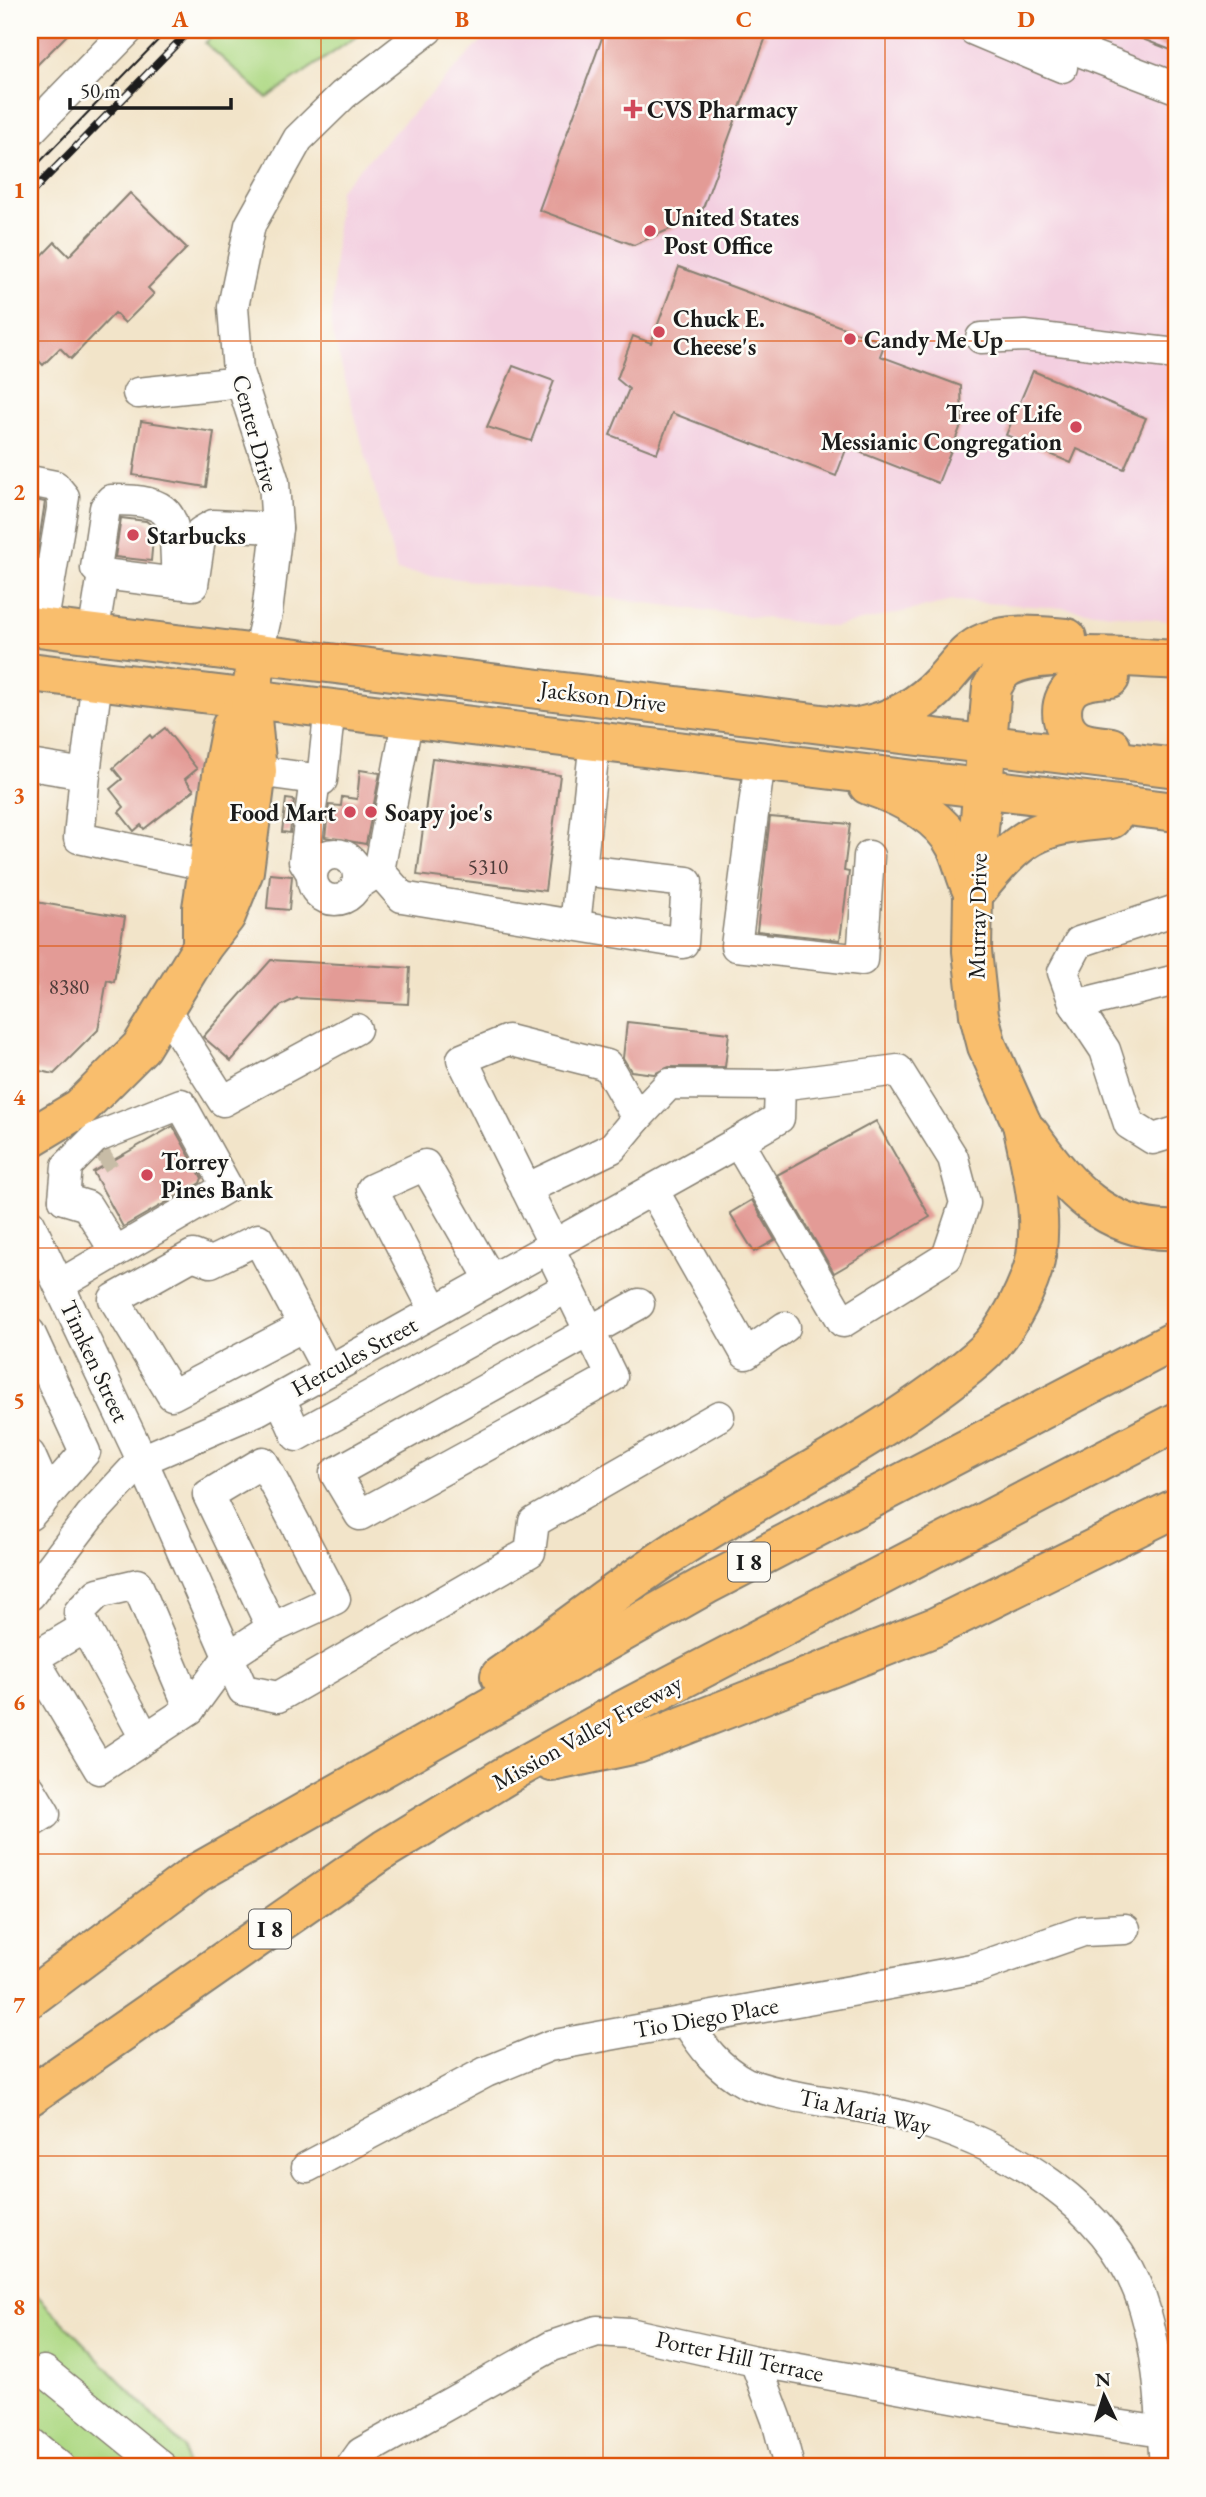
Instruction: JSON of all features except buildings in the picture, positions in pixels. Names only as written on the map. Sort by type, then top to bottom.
[{"type":"main road","name":"Jackson Drive","points":[[36,626],[1176,768]]},
{"type":"main road","points":[[854,727],[883,722],[903,713],[942,682],[966,653],[985,642],[1002,637],[1085,639],[1176,653]]},
{"type":"main road","name":"Center Drive","points":[[30,1138],[80,1108],[141,1047],[166,1011],[202,947],[226,916],[244,871],[257,771],[250,697],[258,653]]},
{"type":"main road","name":"Murray Drive","points":[[1022,1124],[1000,1080],[979,1015],[972,951],[973,895],[992,687],[1001,671],[1026,660],[1092,656],[1176,660]]},
{"type":"main road","name":"Jackson Drive","points":[[30,671],[1176,812]]},
{"type":"main road","name":"Murray Drive","points":[[987,743],[1014,696],[1031,682],[1061,672],[1084,671],[1110,678],[1176,683]]},
{"type":"main road","points":[[1110,678],[1081,683],[1065,698],[1062,715],[1069,735],[1080,742],[1176,755]]},
{"type":"main road","name":"Center Drive","points":[[202,947],[202,908],[231,727],[250,697]]},
{"type":"main road","points":[[595,740],[601,722],[611,720],[683,726],[744,713]]},
{"type":"main road","points":[[817,766],[895,794],[922,811],[956,846],[973,895]]},
{"type":"main road","points":[[973,895],[1010,849],[1043,828],[1066,823],[1176,812]]},
{"type":"main road","points":[[1022,1124],[1052,1166],[1084,1200],[1116,1221],[1155,1231],[1176,1230]]},
{"type":"main road","points":[[330,1798],[684,1545],[902,1413],[978,1358],[1010,1320],[1030,1278],[1037,1238],[1036,1190],[1022,1124]]},
{"type":"main road","name":"I 8","points":[[30,1998],[197,1873],[706,1585],[1176,1340]]},
{"type":"main road","name":"Mission Valley Freeway","points":[[30,2096],[385,1849],[516,1770],[637,1702],[1176,1422]]},
{"type":"main road","points":[[516,1770],[637,1744],[935,1627],[1176,1508]]},
{"type":"main road","points":[[30,1968],[197,1873]]},
{"type":"street","points":[[30,131],[128,30]]},
{"type":"street","name":"Center Drive","points":[[258,653],[267,613],[277,528],[274,482],[241,382],[233,307],[250,225],[298,139],[343,95],[427,30]]},
{"type":"street","points":[[974,30],[1082,52],[1176,88]]},
{"type":"street","points":[[981,338],[1025,336],[1176,354]]},
{"type":"street","points":[[138,393],[241,382]]},
{"type":"street","points":[[30,481],[55,486],[64,497],[63,509],[41,565],[36,626]]},
{"type":"street","points":[[177,583],[173,522],[169,513],[155,503],[111,500],[105,508],[96,568],[103,574],[193,585],[201,532],[213,525],[277,528]]},
{"type":"street","points":[[93,635],[103,574]]},
{"type":"street","points":[[97,680],[79,838],[210,866]]},
{"type":"street","points":[[257,771],[322,780],[330,707]]},
{"type":"street","points":[[315,779],[304,861],[312,874],[313,883],[324,897],[342,899],[367,878],[408,716]]},
{"type":"street","points":[[575,925],[595,740]]},
{"type":"street","points":[[760,760],[736,946],[862,961],[869,856]]},
{"type":"street","points":[[30,765],[85,774]]},
{"type":"street","points":[[367,878],[402,897],[683,943],[687,882],[582,870]]},
{"type":"street","points":[[1176,910],[1079,943],[1063,972],[1075,1005],[1105,1050],[1129,1124],[1153,1139],[1176,1132]]},
{"type":"street","points":[[1075,1005],[1176,980]]},
{"type":"street","points":[[166,1011],[223,1101],[356,1029]]},
{"type":"street","points":[[637,1118],[607,1065],[508,1040],[462,1059],[526,1189],[568,1287],[590,1332],[612,1377],[360,1515],[335,1473],[590,1332],[639,1304]]},
{"type":"street","points":[[526,1189],[612,1148],[668,1084],[780,1085],[898,1070],[953,1158],[965,1203],[947,1256],[843,1322],[726,1149]]},
{"type":"street","name":"Hercules Street","points":[[30,1595],[78,1532],[142,1460],[280,1398],[779,1118],[780,1085]]},
{"type":"street","points":[[58,1284],[227,1187],[181,1104],[95,1138],[67,1166],[65,1188]]},
{"type":"street","points":[[30,1222],[104,1155],[138,1135],[152,1117]]},
{"type":"street","points":[[435,1311],[372,1189],[425,1165],[491,1280]]},
{"type":"street","points":[[65,1188],[87,1206],[116,1251]]},
{"type":"street","points":[[653,1190],[746,1354],[785,1327]]},
{"type":"street","name":"Timken Street","points":[[30,1222],[37,1258],[58,1284],[75,1318],[142,1460],[243,1690],[278,1697],[530,1552],[534,1522],[719,1416]]},
{"type":"street","points":[[75,1318],[193,1255],[211,1262],[258,1239],[328,1371]]},
{"type":"street","points":[[280,1398],[298,1436],[568,1287]]},
{"type":"street","points":[[114,1299],[172,1395],[304,1326]]},
{"type":"street","points":[[30,1333],[85,1452],[33,1509]]},
{"type":"street","points":[[30,1455],[38,1473],[33,1509]]},
{"type":"street","points":[[85,1627],[33,1658],[99,1769],[190,1709],[228,1657],[272,1628],[335,1599],[264,1462],[208,1496],[272,1628]]},
{"type":"street","points":[[33,1509],[78,1532]]},
{"type":"street","points":[[145,1738],[79,1612],[98,1593],[136,1584],[190,1709]]},
{"type":"street","points":[[30,1788],[45,1814],[30,1823]]},
{"type":"street","name":"Tio Diego Place","points":[[307,2167],[486,2072],[549,2046],[977,1968],[1083,1931],[1125,1928]]},
{"type":"street","name":"Tia Maria Way","points":[[686,2021],[707,2054],[746,2083],[908,2117],[1014,2160],[1047,2181],[1085,2213],[1120,2258],[1167,2360],[1162,2432],[1165,2467]]},
{"type":"street","name":"Porter Hill Terrace","points":[[351,2467],[361,2453],[552,2346],[597,2331],[629,2333],[755,2361],[1031,2412],[1162,2432]]},
{"type":"street","points":[[755,2361],[778,2420],[789,2467]]},
{"type":"street","points":[[44,2371],[162,2467]]},
{"type":"street","points":[[30,2442],[60,2467]]},
{"type":"shaded area","points":[[492,30],[1176,30],[1176,622],[1063,608],[953,601],[834,627],[397,571],[331,328],[339,190]]},
{"type":"green space","points":[[218,30],[366,30],[267,98],[205,43]]},
{"type":"green space","points":[[30,2288],[184,2447],[186,2467],[30,2467]]},
{"type":"tunnel","points":[[97,1159],[110,1151]]},
{"type":"tram line","points":[[30,172],[168,30]]},
{"type":"railway","points":[[30,194],[190,30]]},
{"type":"place","name":"CVS Pharmacy","points":[[633,109]]},
{"type":"place","name":"United States Post Office","points":[[650,231]]},
{"type":"place","name":"Chuck E. Cheese's","points":[[659,332]]},
{"type":"place","name":"Candy Me Up","points":[[850,339]]},
{"type":"place","name":"Tree of Life Messianic Congregation","points":[[1076,427]]},
{"type":"place","name":"Starbucks","points":[[133,535]]},
{"type":"place","name":"Food Mart","points":[[350,812]]},
{"type":"place","name":"Soapy joe's","points":[[371,812]]},
{"type":"place","name":"Torrey Pines Bank","points":[[147,1175]]}]
